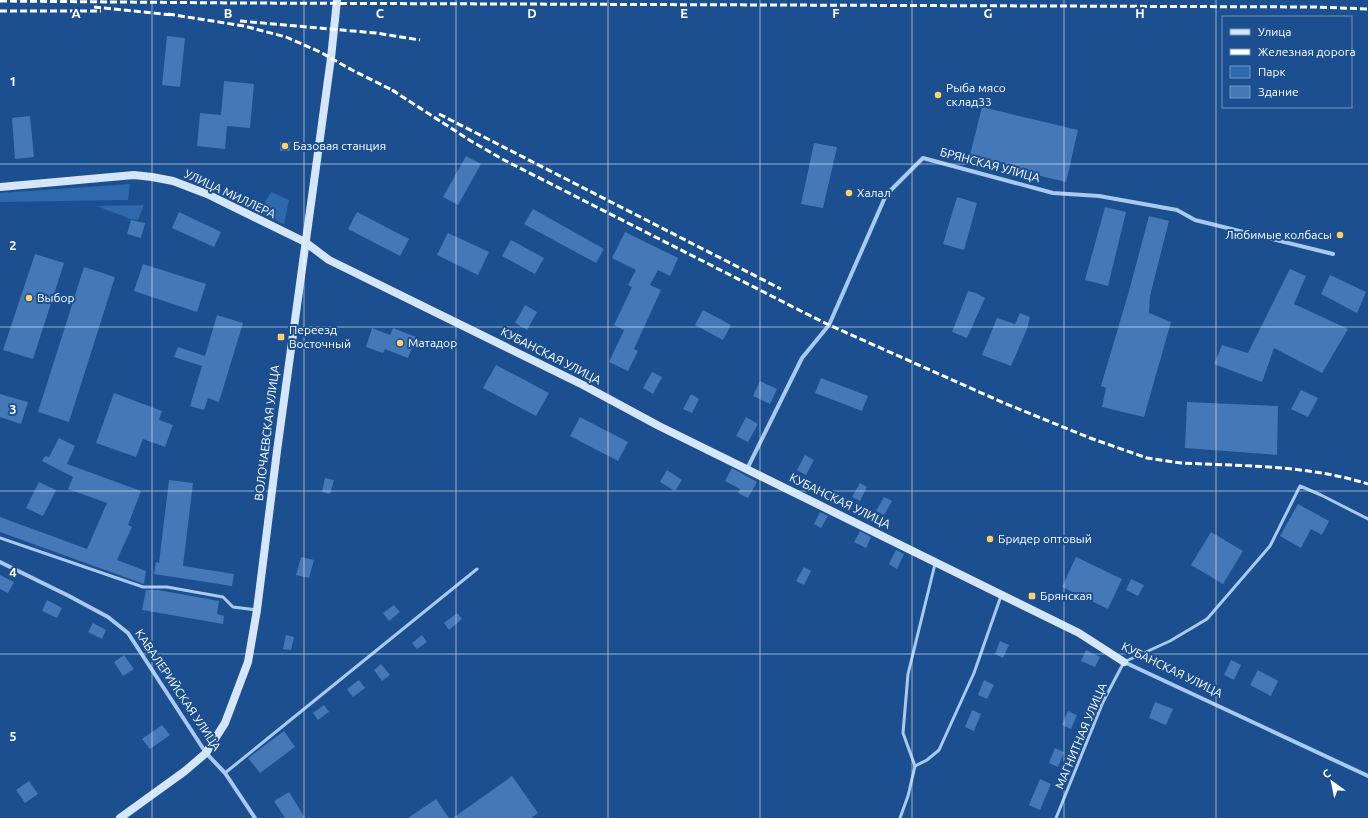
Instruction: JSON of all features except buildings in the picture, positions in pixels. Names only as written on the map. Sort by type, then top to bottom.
[{"type":"main road","name":"ВОЛОЧАЕВСКАЯ УЛИЦА","points":[[120,818],[206,753],[225,723],[248,662],[257,610],[276,451],[331,58],[337,0]]},
{"type":"main road","name":"УЛИЦА МИЛЛЕРА","points":[[0,187],[134,175],[152,177],[173,181],[207,194],[305,242]]},
{"type":"main road","name":"КУБАНСКАЯ УЛИЦА","points":[[305,242],[329,260],[583,385],[659,426],[1079,633],[1124,662]]},
{"type":"street","name":"БРЯНСКАЯ УЛИЦА","points":[[746,469],[802,358],[829,325],[886,195],[924,158],[1053,193],[1099,196],[1177,210],[1195,220],[1333,254]]},
{"type":"street","name":"КАВАЛЕРИЙСКАЯ УЛИЦА","points":[[0,562],[108,617],[128,633],[206,753],[225,773],[255,818]]},
{"type":"street","name":"КУБАНСКАЯ УЛИЦА","points":[[1124,662],[1368,776]]},
{"type":"lane","points":[[1124,662],[1170,641],[1207,619],[1270,546],[1300,486],[1368,519]]},
{"type":"lane","points":[[0,538],[143,587],[167,587],[223,597],[233,607],[257,610]]},
{"type":"lane","points":[[900,818],[908,796],[915,766],[903,733],[908,674],[936,562]]},
{"type":"lane","points":[[225,773],[477,569]]},
{"type":"lane","points":[[915,766],[927,760],[939,750],[974,673],[1001,594]]},
{"type":"lane","name":"МАГНИТНАЯ УЛИЦА","points":[[1056,818],[1103,702],[1124,662]]},
{"type":"green space","points":[[130,184],[128,200],[0,202],[0,193]]},
{"type":"green space","points":[[271,192],[289,200],[284,224],[259,213]]},
{"type":"green space","points":[[144,205],[138,220],[130,219],[97,206]]},
{"type":"railway","points":[[0,1],[1314,7],[1368,9]]},
{"type":"railway","points":[[94,7],[172,15]]},
{"type":"railway","points":[[0,11],[101,11]]},
{"type":"railway","points":[[168,14],[244,26],[286,37],[320,52],[396,92]]},
{"type":"railway","points":[[240,21],[376,33],[420,40]]},
{"type":"railway","points":[[392,90],[471,141],[504,160],[829,325],[1004,403],[1090,438],[1147,458],[1181,463],[1252,466],[1299,470],[1322,473],[1368,484]]},
{"type":"railway","points":[[439,114],[781,289]]},
{"type":"place","name":"Рыба мясо склад33","points":[[938,95]]},
{"type":"place","name":"Базовая станция","points":[[285,146]]},
{"type":"place","name":"Халал","points":[[849,193]]},
{"type":"place","name":"Любимые колбасы","points":[[1340,235]]},
{"type":"place","name":"Выбор","points":[[29,298]]},
{"type":"place","name":"Переезд Восточный","points":[[281,337]]},
{"type":"place","name":"Матадор","points":[[400,343]]},
{"type":"place","name":"Бридер оптовый","points":[[990,539]]},
{"type":"place","name":"Брянская","points":[[1032,596]]}]
